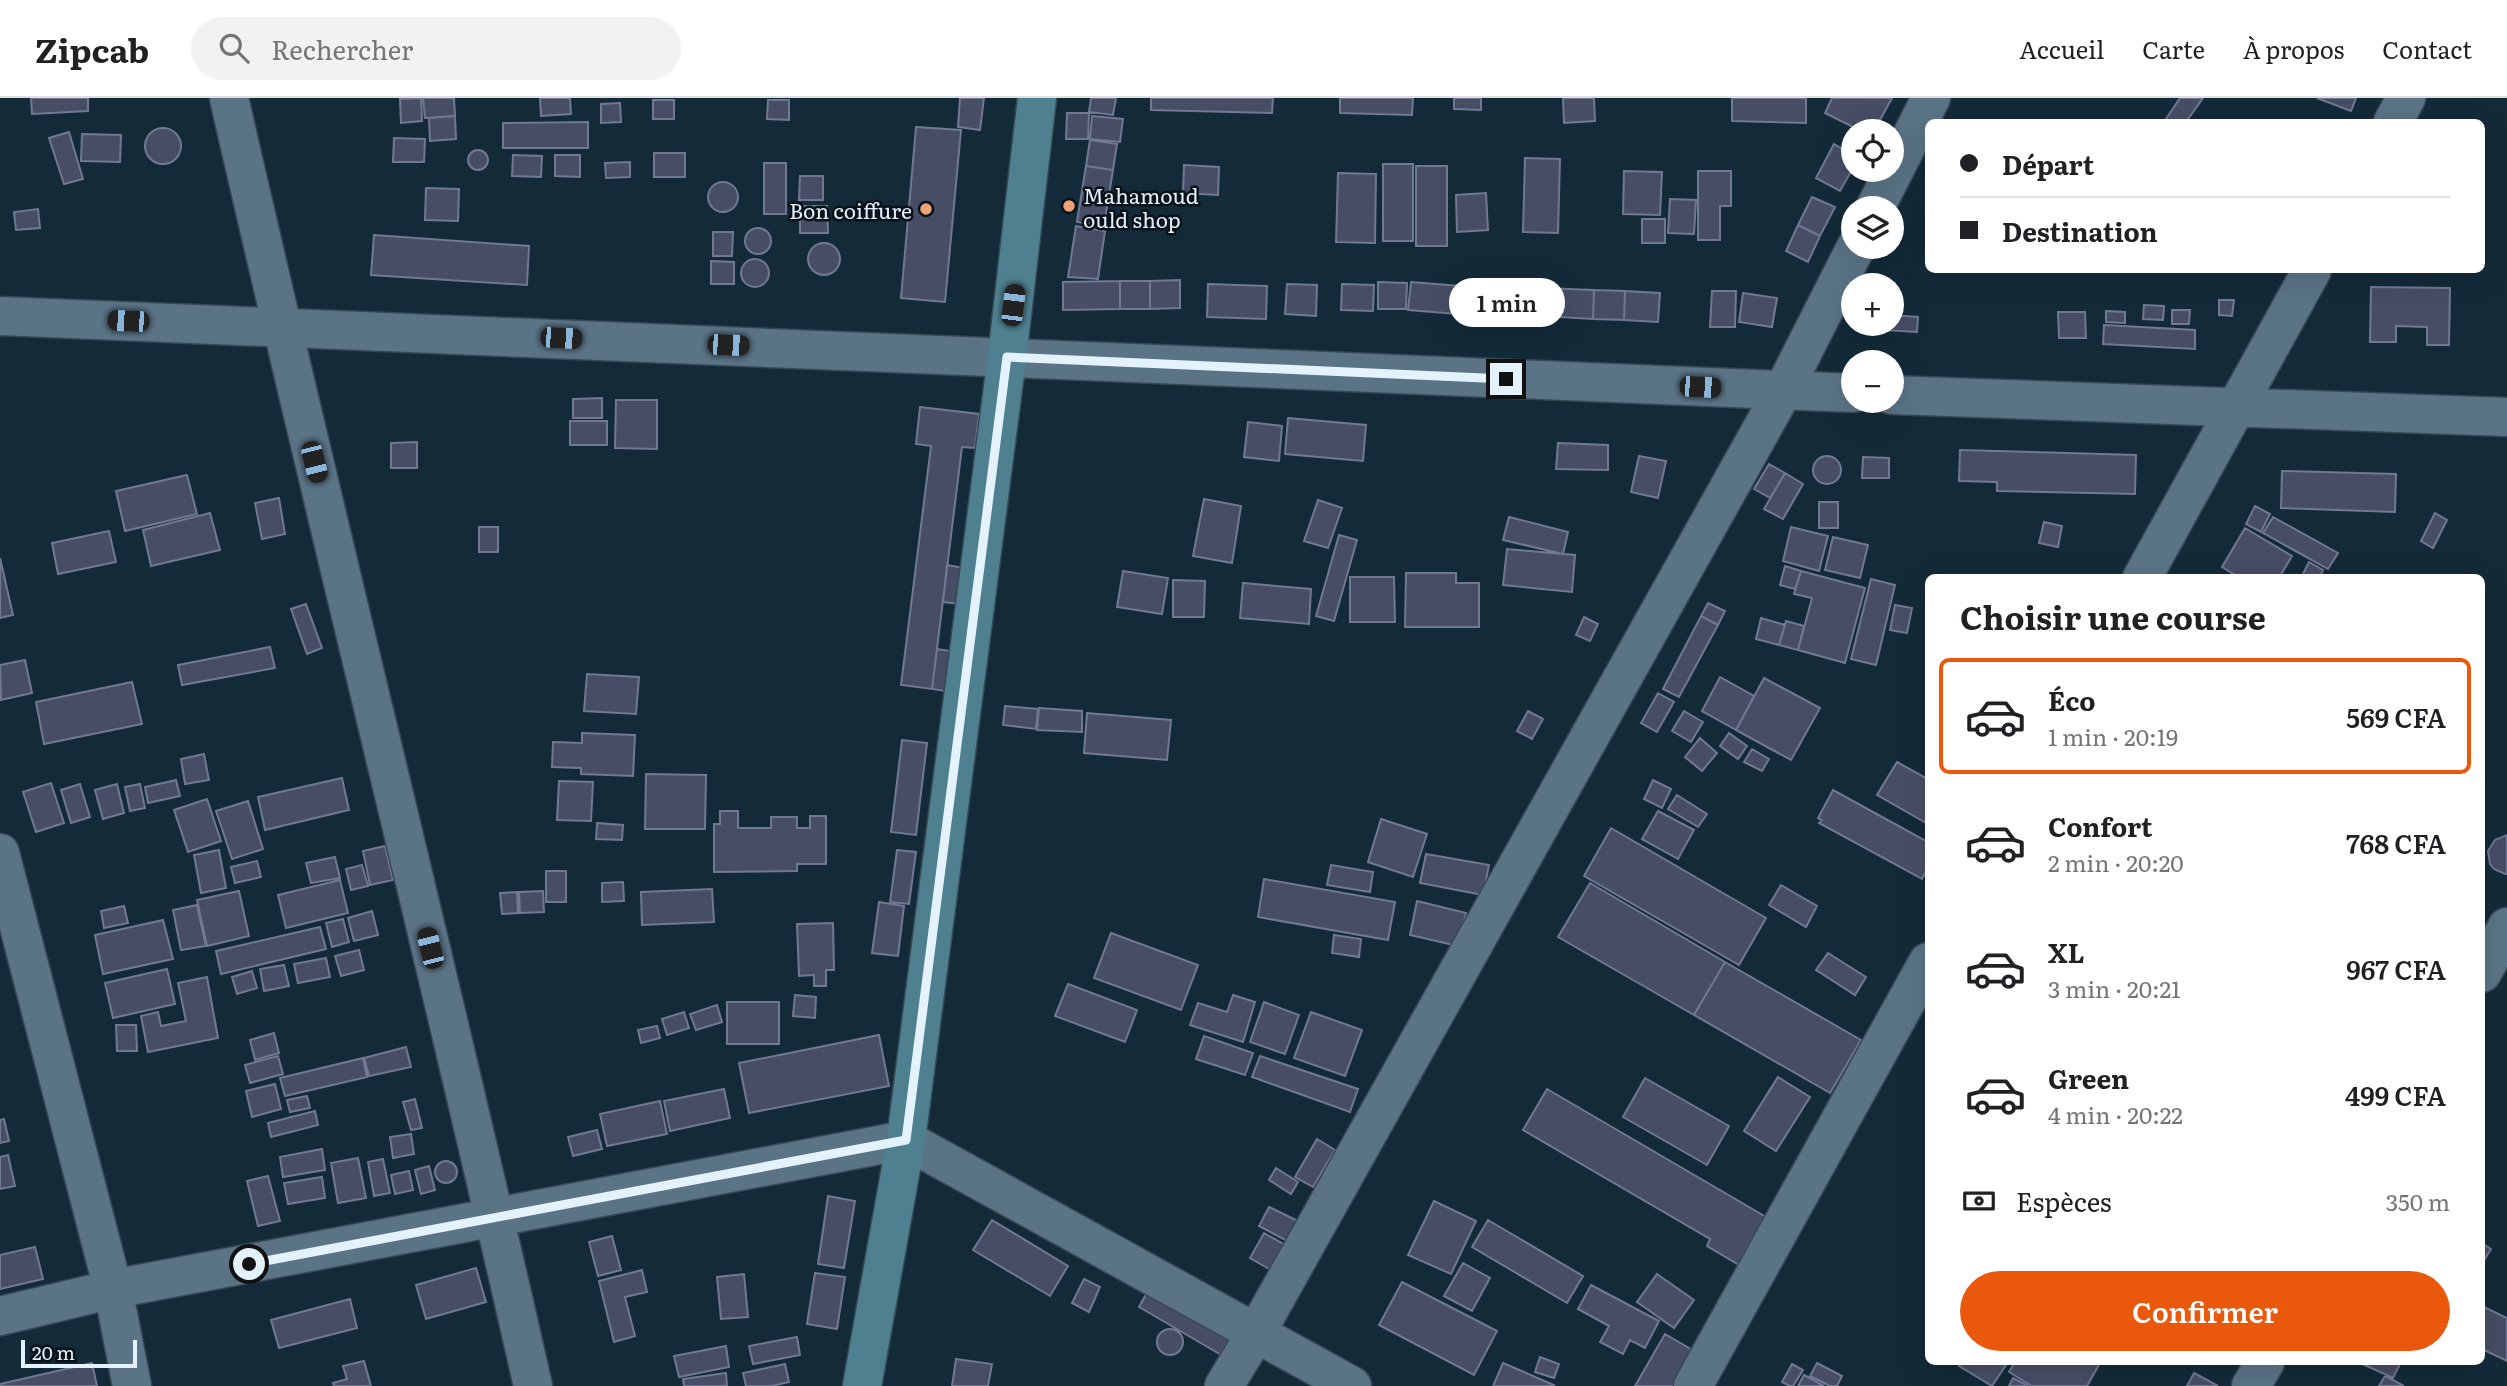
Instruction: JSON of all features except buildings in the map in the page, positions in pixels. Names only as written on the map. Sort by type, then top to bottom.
[{"type":"main road","points":[[862,1386],[906,1140],[1007,357],[1037,98]]},
{"type":"street","points":[[229,98],[533,1386]]},
{"type":"street","points":[[1881,196],[1931,98]]},
{"type":"street","points":[[2395,119],[2406,98]]},
{"type":"street","points":[[1224,1386],[1783,391],[1850,259]]},
{"type":"street","points":[[2144,574],[2310,273]]},
{"type":"street","points":[[0,316],[1841,393]]},
{"type":"street","points":[[1904,395],[2507,417]]},
{"type":"street","points":[[0,853],[113,1289],[132,1386]]},
{"type":"street","points":[[2485,968],[2507,928]]},
{"type":"street","points":[[1693,1386],[1925,967]]},
{"type":"street","points":[[0,1316],[113,1289],[906,1140],[1352,1386]]},
{"type":"street","points":[[2251,1386],[2263,1365]]},
{"type":"place","name":"Mahamoud ould shop","points":[[1069,206]]},
{"type":"place","name":"Bon coiffure","points":[[926,209]]},
{"type":"route","points":[[249,1264],[906,1140],[1007,357],[1506,379]]}]
